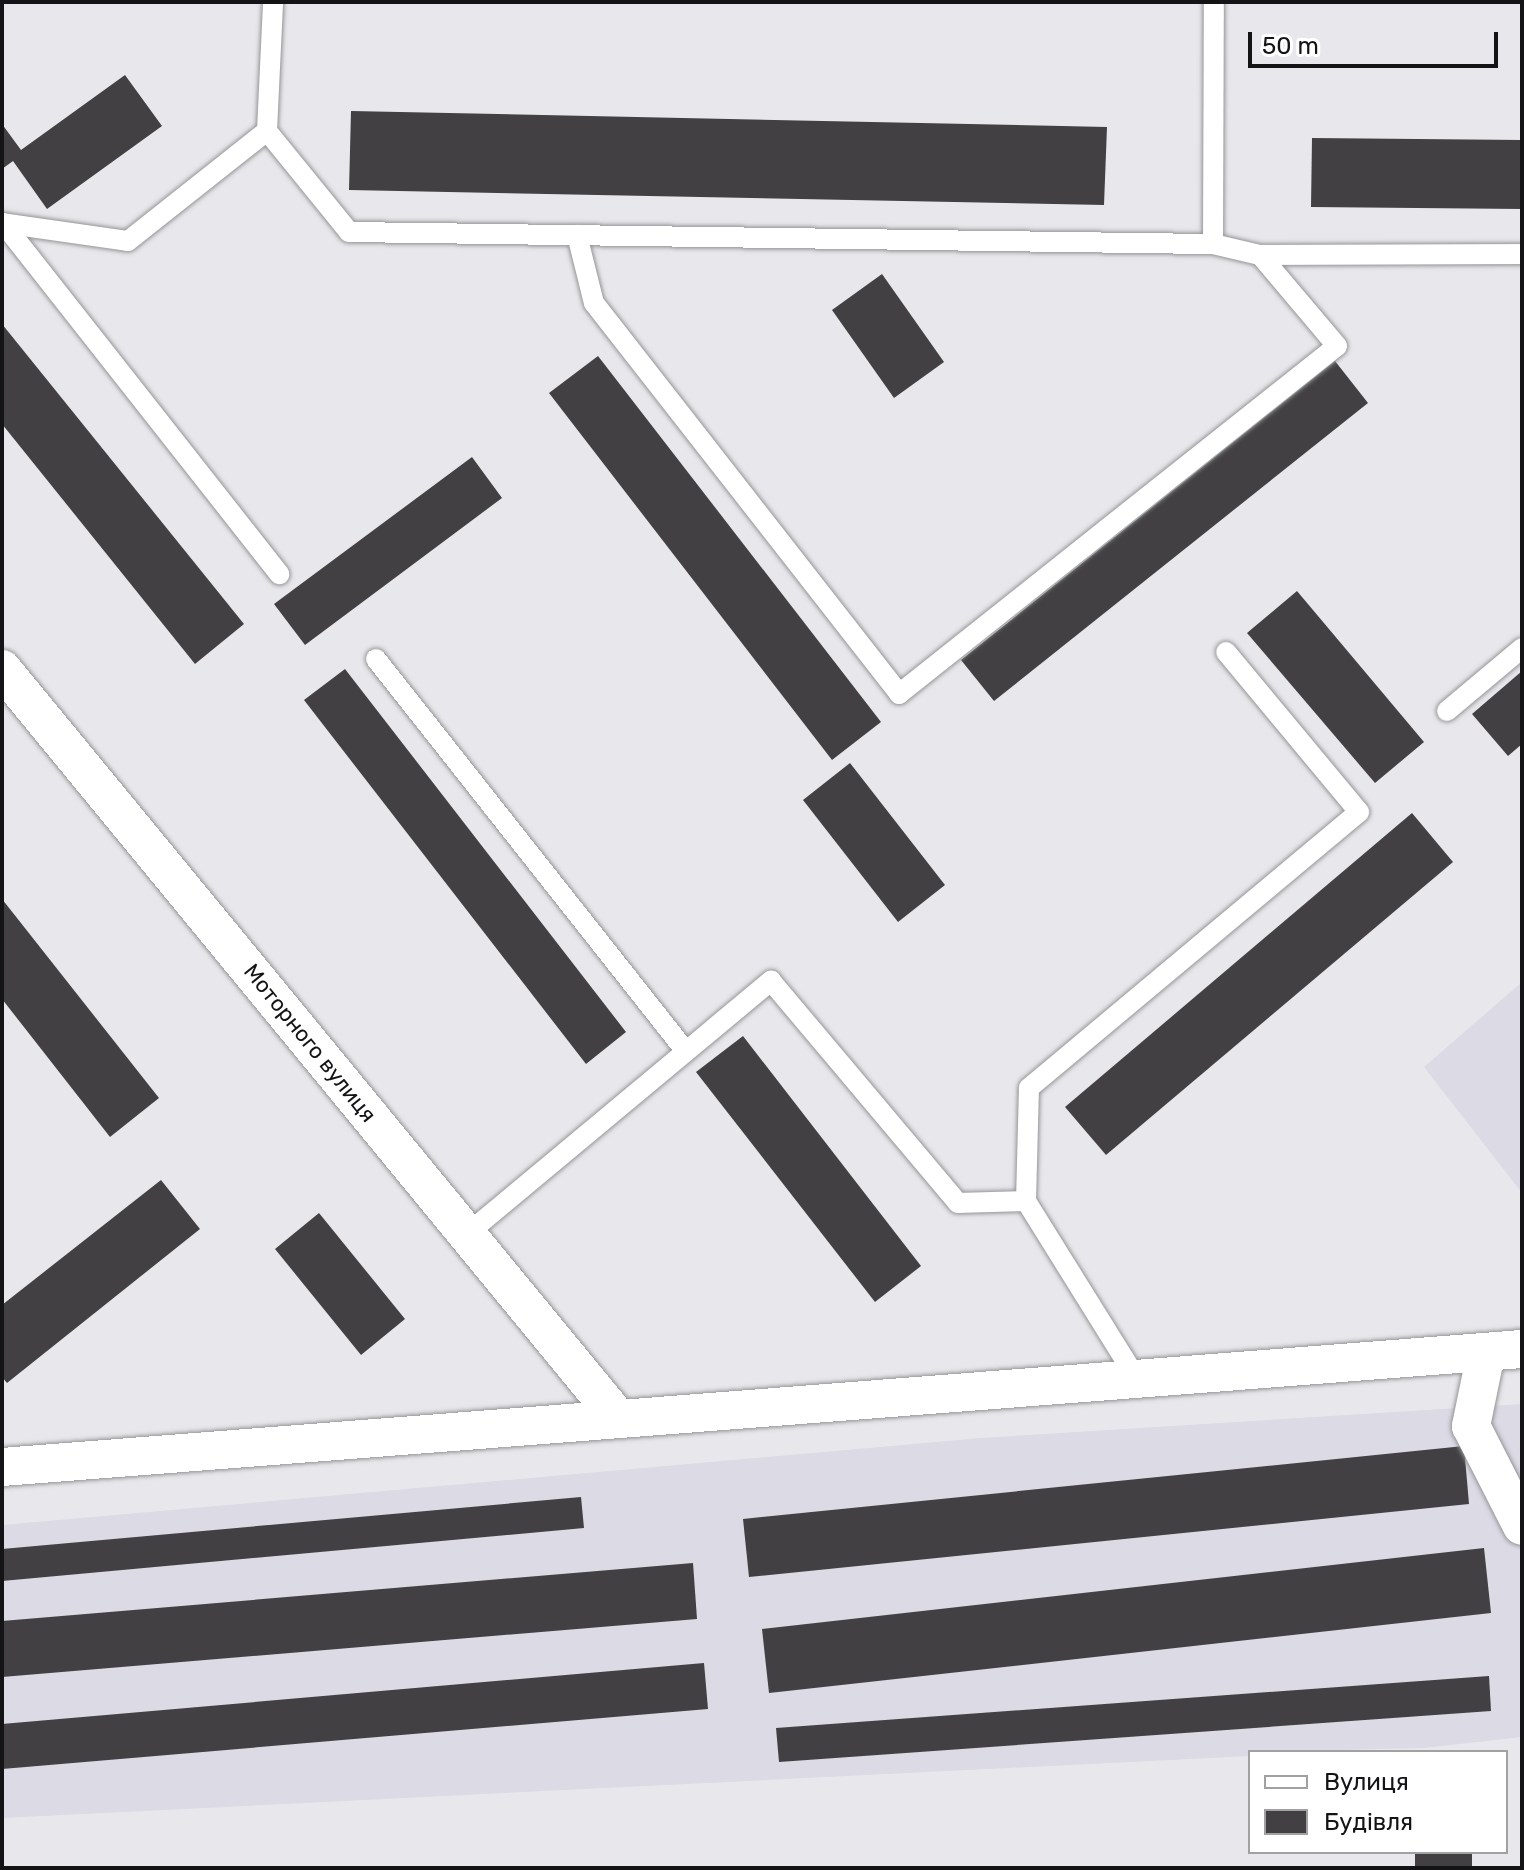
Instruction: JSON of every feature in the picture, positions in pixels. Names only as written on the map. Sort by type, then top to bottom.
[{"type":"street","name":"Моторного вулиця","points":[[2,669],[617,1417]]},
{"type":"street","points":[[2,1467],[617,1417],[1504,1351],[1471,1426],[1522,1526]]},
{"type":"lane","points":[[273,2],[267,131],[349,232],[1213,244],[1260,255],[1522,254]]},
{"type":"lane","points":[[1213,244],[1214,2]]},
{"type":"lane","points":[[2,223],[128,241],[267,131]]},
{"type":"lane","points":[[2,223],[279,574]]},
{"type":"lane","points":[[577,235],[594,303],[899,694],[1337,346],[1260,255]]},
{"type":"lane","points":[[1447,711],[1522,648]]},
{"type":"lane","points":[[1136,1378],[1026,1201],[1029,1088],[1359,812],[1226,652]]},
{"type":"lane","points":[[376,659],[686,1051]]},
{"type":"lane","points":[[467,1234],[771,981],[958,1203],[1026,1201]]},
{"type":"shaded area","points":[[1522,982],[1522,1193],[1424,1067]]},
{"type":"shaded area","points":[[1522,1404],[1522,1737],[1424,1748],[1248,1750],[1248,1756],[2,1818],[2,1525],[981,1438]]},
{"type":"building","points":[[125,75],[162,126],[47,209],[13,161],[2,169],[2,124],[21,150]]},
{"type":"building","points":[[351,111],[1107,127],[1104,205],[349,190]]},
{"type":"building","points":[[1312,138],[1522,140],[1522,209],[1311,207]]},
{"type":"building","points":[[882,274],[944,362],[894,398],[832,310]]},
{"type":"building","points":[[2,324],[244,624],[195,664],[2,424]]},
{"type":"building","points":[[598,356],[881,722],[832,760],[549,393]]},
{"type":"building","points":[[1335,361],[1368,403],[994,701],[961,660]]},
{"type":"building","points":[[472,457],[502,498],[305,645],[274,604]]},
{"type":"building","points":[[1297,591],[1424,742],[1375,783],[1247,633]]},
{"type":"building","points":[[345,669],[626,1032],[586,1064],[304,700]]},
{"type":"building","points":[[1522,671],[1522,744],[1508,756],[1472,714]]},
{"type":"building","points":[[850,763],[945,885],[898,922],[803,800]]},
{"type":"building","points":[[1412,813],[1453,862],[1106,1155],[1065,1107]]},
{"type":"building","points":[[2,899],[159,1098],[110,1137],[2,999]]},
{"type":"building","points":[[743,1036],[921,1266],[875,1302],[696,1072]]},
{"type":"building","points":[[161,1180],[200,1229],[7,1383],[2,1377],[2,1305]]},
{"type":"building","points":[[319,1213],[405,1319],[361,1355],[275,1249]]},
{"type":"building","points":[[1464,1446],[1469,1504],[749,1577],[743,1519]]},
{"type":"building","points":[[581,1497],[584,1528],[2,1581],[2,1549]]},
{"type":"building","points":[[1484,1548],[1491,1613],[769,1693],[762,1629]]},
{"type":"building","points":[[693,1563],[697,1619],[2,1677],[2,1621]]},
{"type":"building","points":[[704,1663],[708,1709],[2,1769],[2,1724]]},
{"type":"building","points":[[1489,1676],[1491,1711],[779,1762],[776,1728]]},
{"type":"building","points":[[1415,1854],[1472,1854],[1472,1868],[1415,1868]]}]
